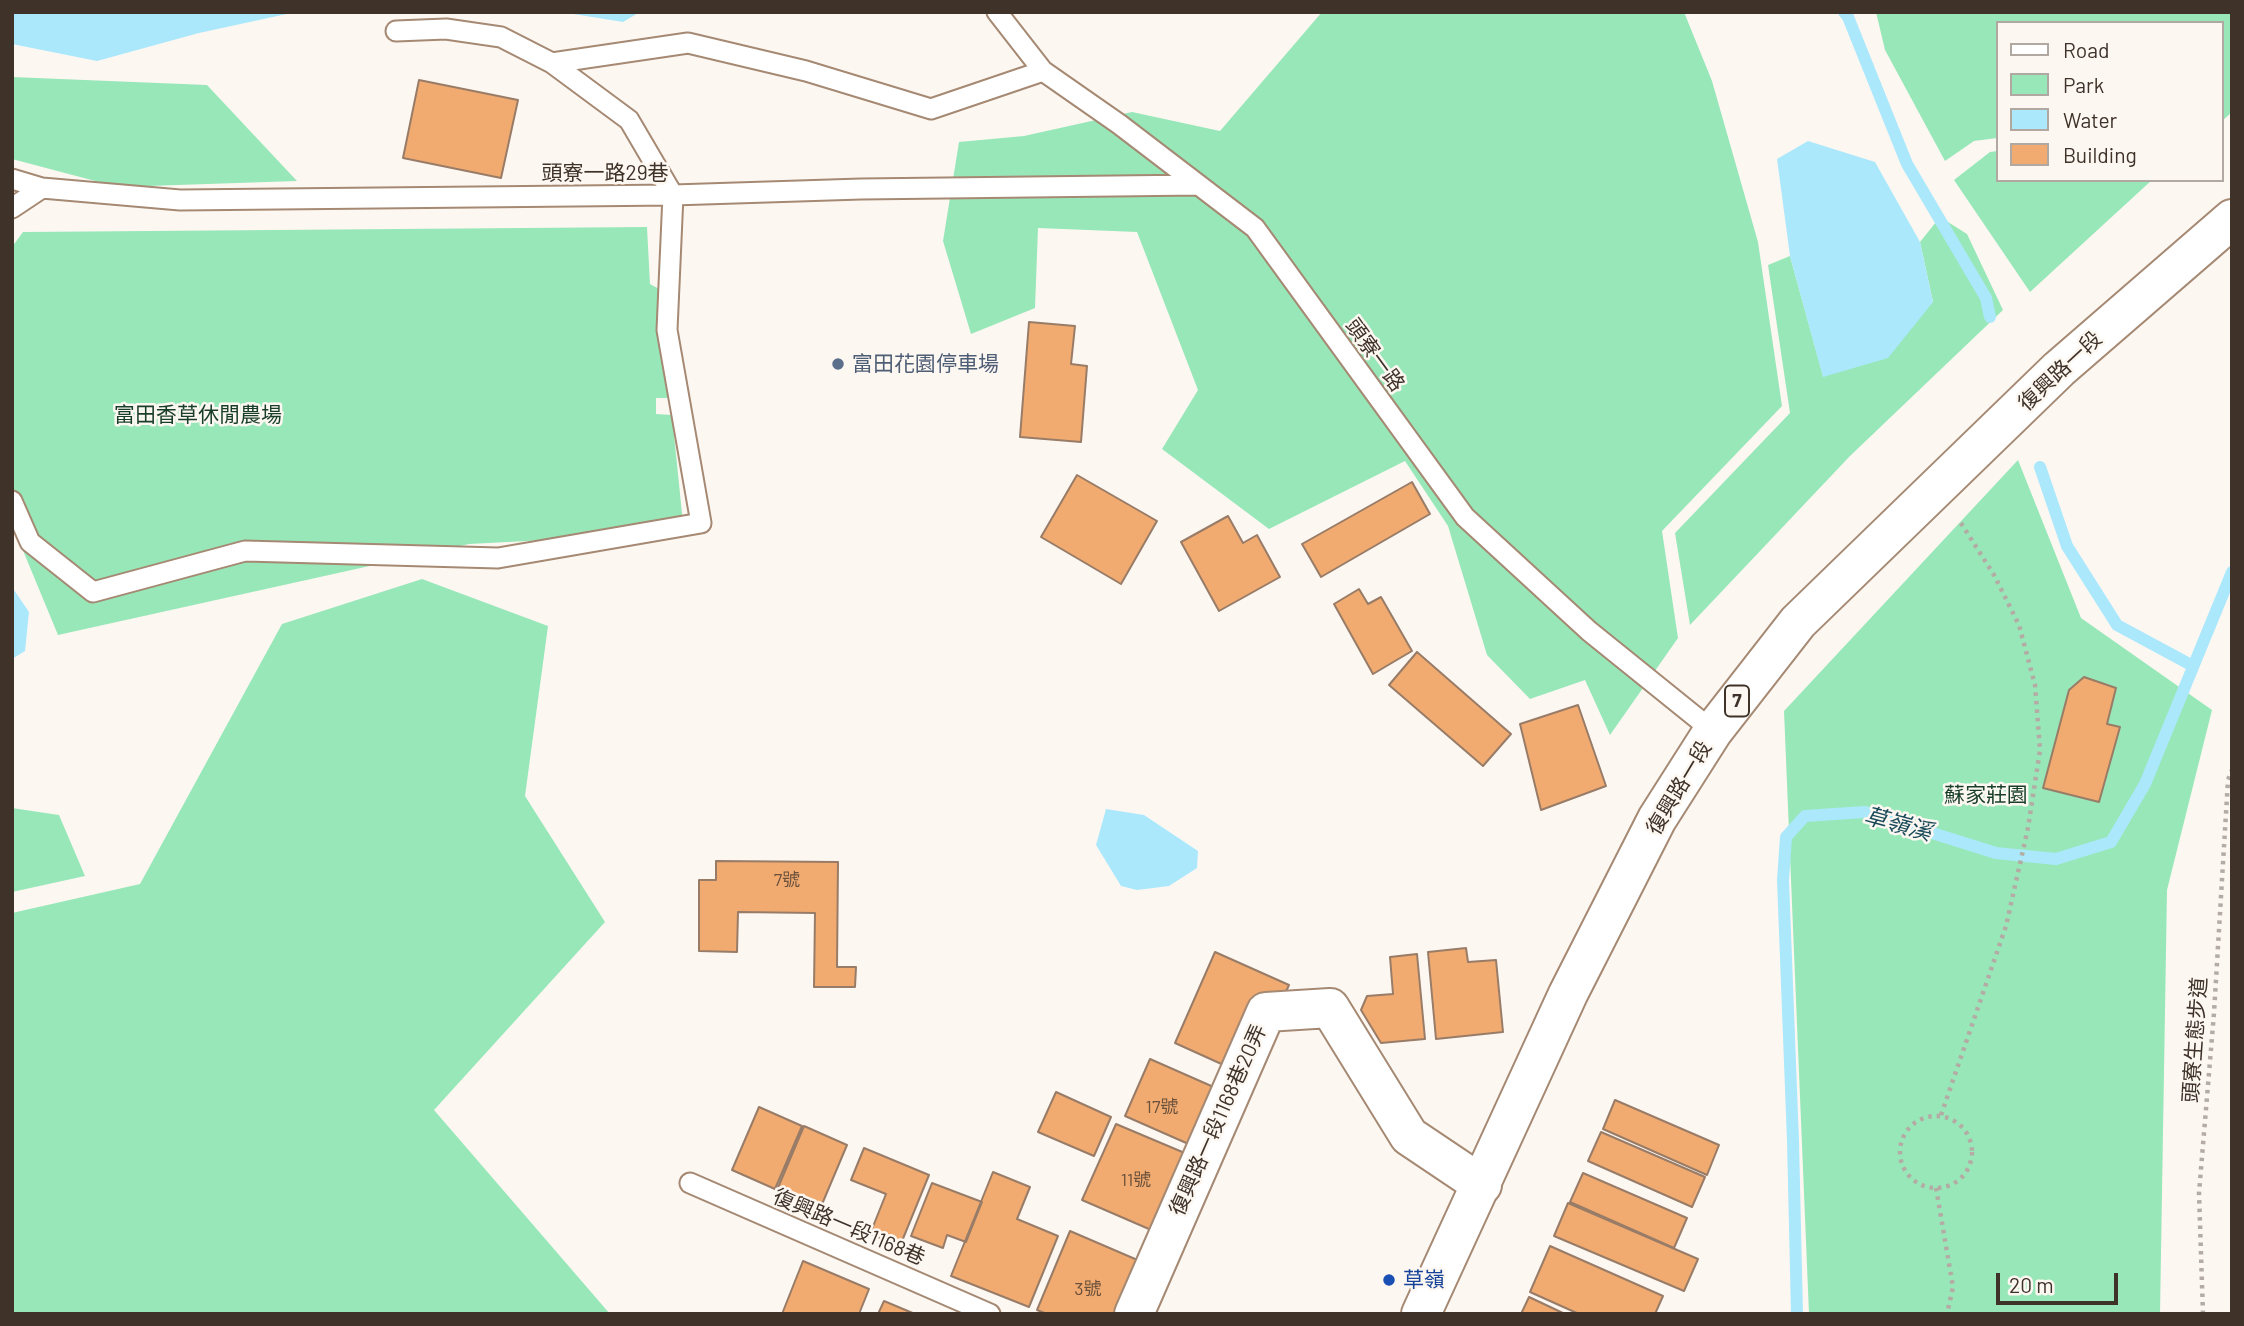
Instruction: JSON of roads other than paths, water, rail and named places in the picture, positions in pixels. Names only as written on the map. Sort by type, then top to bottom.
[{"type":"main road","name":"復興路一段","points":[[1421,1314],[1567,994],[1657,819],[1713,731],[1798,622],[2059,369],[2232,219]]},
{"type":"main road","name":"復興路一段1168巷20弄","points":[[1134,1314],[1266,1012],[1330,1008],[1409,1136],[1482,1185]]},
{"type":"lane","name":"頭寮一路","points":[[997,12],[1043,71],[1119,124],[1255,228],[1465,517],[1589,631],[1713,731]]},
{"type":"lane","points":[[12,501],[30,542],[93,592],[245,551],[498,558],[701,523],[667,330],[673,195],[629,120],[552,63],[501,37],[446,29],[396,32]]},
{"type":"lane","points":[[552,63],[688,43],[806,71],[931,109],[1043,71]]},
{"type":"lane","name":"頭寮一路29巷","points":[[12,179],[42,188],[180,200],[673,195],[861,189],[1199,185]]},
{"type":"lane","points":[[12,208],[42,188]]},
{"type":"lane","name":"復興路一段1168巷","points":[[690,1183],[955,1306],[990,1314]]},
{"type":"water","points":[[12,12],[296,12],[199,33],[97,61],[12,44]]},
{"type":"water","points":[[561,12],[640,12],[623,22]]},
{"type":"water","points":[[1808,141],[1875,162],[1920,242],[1933,302],[1888,358],[1823,377],[1790,256],[1777,159]]},
{"type":"water","points":[[12,587],[29,612],[25,651],[12,659]]},
{"type":"water","points":[[1106,809],[1144,815],[1198,851],[1197,868],[1169,886],[1137,890],[1121,886],[1096,845]]},
{"type":"waterway","points":[[1844,12],[1907,164],[1986,298],[1990,317]]},
{"type":"waterway","points":[[2040,467],[2067,546],[2117,625],[2193,666]]},
{"type":"waterway","name":"草嶺溪","points":[[1797,1314],[1783,880],[1786,837],[1805,816],[1865,812],[1996,853],[2056,859],[2111,842],[2145,784],[2232,572]]},
{"type":"place","name":"富田花園停車場","points":[[838,364]]},
{"type":"place","name":"草嶺","points":[[1389,1280]]},
{"type":"park label","name":"富田香草休閒農場","points":[[198,415]]},
{"type":"park label","name":"蘇家莊園","points":[[1986,795]]}]
